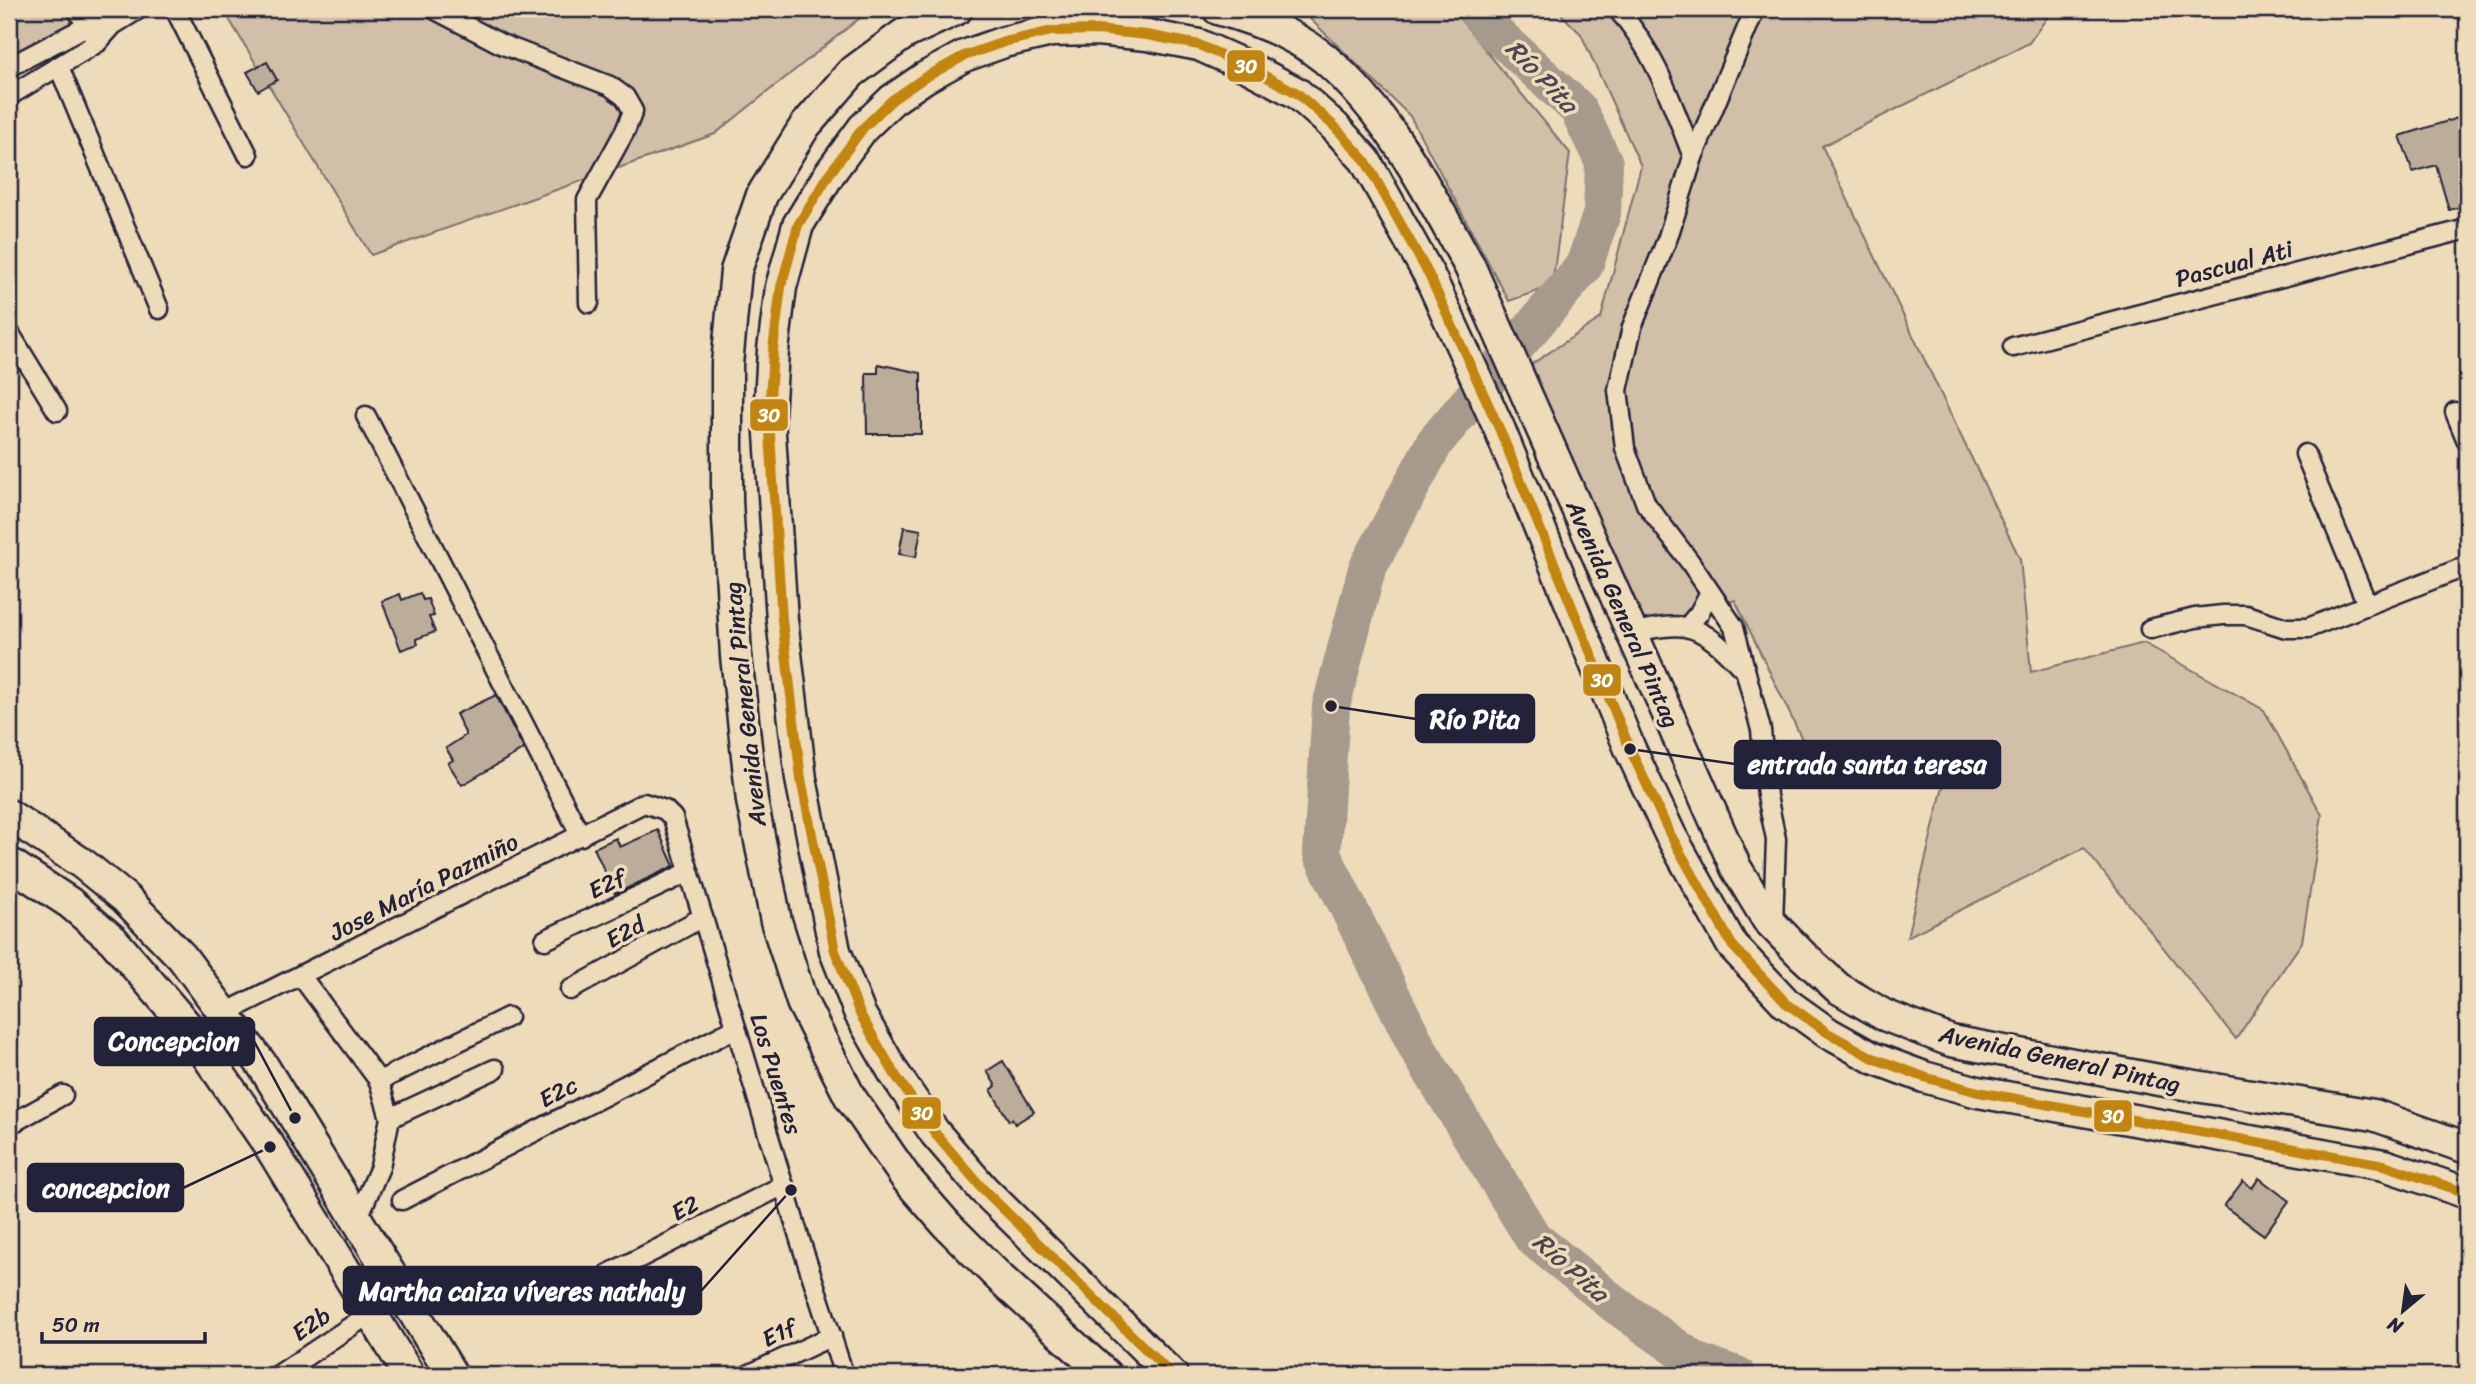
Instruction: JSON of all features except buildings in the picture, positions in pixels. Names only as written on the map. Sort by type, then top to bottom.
[{"type":"highway","name":"Avenida General Pintag","points":[[957,9],[904,34],[851,73],[805,126],[762,195],[736,271],[727,364],[727,501],[736,656],[752,801],[776,921],[798,990],[850,1097],[906,1178],[947,1225],[1001,1279],[1106,1375]]},
{"type":"highway","name":"Avenida General Pintag","points":[[1218,9],[1245,16],[1286,34],[1322,57],[1344,77],[1380,118],[1430,195],[1471,267],[1736,868],[1773,925],[1802,956],[1838,988],[1884,1015],[1951,1041],[2159,1080],[2374,1115],[2467,1148]]},
{"type":"highway","name":"Avenida General Pintag","points":[[1172,1375],[983,1189],[936,1133],[894,1073],[860,1014],[835,951],[801,779],[782,620],[769,418],[773,350],[781,287],[798,225],[830,173],[863,128],[892,100],[964,56],[1004,42],[1052,31],[1097,30],[1147,35],[1199,45],[1297,93],[1335,127],[1365,160],[1429,275],[1499,428],[1630,749],[1670,834],[1732,944],[1786,1003],[1828,1033],[1873,1058],[1924,1077],[1978,1092],[2384,1165],[2467,1193]]},
{"type":"highway","points":[[9,815],[83,864],[125,898],[182,957],[263,1066],[452,1375]]},
{"type":"highway","points":[[9,863],[69,904],[113,940],[186,1025],[263,1137],[409,1375]]},
{"type":"street","points":[[77,9],[97,43]]},
{"type":"street","points":[[9,96],[97,43],[113,25],[139,9]]},
{"type":"street","points":[[175,9],[248,155]]},
{"type":"street","points":[[434,9],[501,44],[610,86],[625,97],[633,111],[587,200],[589,303]]},
{"type":"street","points":[[1617,9],[1629,22],[1664,82],[1693,157]]},
{"type":"street","points":[[1755,9],[1693,157],[1668,237],[1632,327],[1618,390],[1625,448],[1646,504],[1734,627],[1761,730],[1766,796],[1776,839],[1773,925]]},
{"type":"street","points":[[9,67],[87,26],[113,25]]},
{"type":"street","points":[[59,67],[159,309]]},
{"type":"street","name":"Pascual Ati","points":[[2013,347],[2467,229]]},
{"type":"street","points":[[9,332],[57,411]]},
{"type":"street","points":[[2455,412],[2467,441]]},
{"type":"street","points":[[366,416],[581,836]]},
{"type":"street","points":[[2305,454],[2367,604]]},
{"type":"street","points":[[2150,629],[2195,618],[2223,615],[2246,615],[2286,628],[2308,628],[2467,566]]},
{"type":"street","points":[[1686,627],[1699,613],[1710,592]]},
{"type":"street","points":[[1631,632],[1686,627],[1704,635],[1727,651],[1746,674]]},
{"type":"street","name":"Jose María Pazmiño","points":[[226,1013],[644,803]]},
{"type":"street","name":"Los Puentes","points":[[644,803],[665,810],[673,818],[844,1375]]},
{"type":"street","name":"E2f","points":[[545,940],[690,872]]},
{"type":"street","name":"E2d","points":[[570,990],[703,918]]},
{"type":"street","points":[[301,976],[379,1081],[390,1118],[380,1167],[357,1220]]},
{"type":"street","points":[[379,1081],[508,1017]]},
{"type":"street","name":"E2c","points":[[402,1200],[736,1028]]},
{"type":"street","points":[[390,1118],[495,1069]]},
{"type":"street","points":[[9,1125],[64,1096]]},
{"type":"street","name":"E2","points":[[608,1274],[784,1185]]},
{"type":"street","name":"E2b","points":[[278,1375],[371,1313]]},
{"type":"street","name":"E1f","points":[[748,1375],[832,1336]]},
{"type":"shaded area","points":[[9,9],[113,9],[9,69]]},
{"type":"shaded area","points":[[223,9],[871,9],[715,134],[371,255]]},
{"type":"shaded area","points":[[1300,9],[1452,9],[1570,153],[1552,286],[1509,301],[1410,116]]},
{"type":"shaded area","points":[[1556,9],[2053,9],[2029,43],[1822,146],[2020,559],[2031,672],[2144,643],[2264,710],[2322,815],[2302,942],[2236,1039],[2084,848],[1907,937],[1948,765],[1814,764],[1735,600],[1645,636],[1564,460],[1532,364],[1601,318],[1641,166],[1581,34]]},
{"type":"waterway","name":"Río Pita","points":[[1476,9],[1490,28],[1578,109],[1604,163],[1602,213],[1584,266],[1435,442],[1367,569],[1331,706],[1322,854],[1418,1049],[1533,1238],[1617,1306],[1697,1362],[1737,1375]]},
{"type":"transit line","name":"30","points":[[1172,1375],[983,1189],[935,1133],[894,1073],[860,1014],[835,951],[801,779],[782,620],[769,418],[773,350],[781,287],[798,225],[830,173],[863,128],[892,100],[964,56],[1004,42],[1052,31],[1097,30],[1147,35],[1199,45],[1297,93],[1335,127],[1365,160],[1429,275],[1499,428],[1630,749],[1670,834],[1732,945],[1786,1003],[1828,1033],[1873,1058],[1924,1077],[1978,1092],[2384,1165],[2467,1193]]},
{"type":"place","name":"Río Pita","points":[[1331,706]]},
{"type":"place","name":"entrada santa teresa","points":[[1630,749]]},
{"type":"place","name":"Concepcion","points":[[295,1118]]},
{"type":"place","name":"concepcion","points":[[270,1147]]},
{"type":"place","name":"Martha caiza víveres nathaly","points":[[791,1190]]}]
